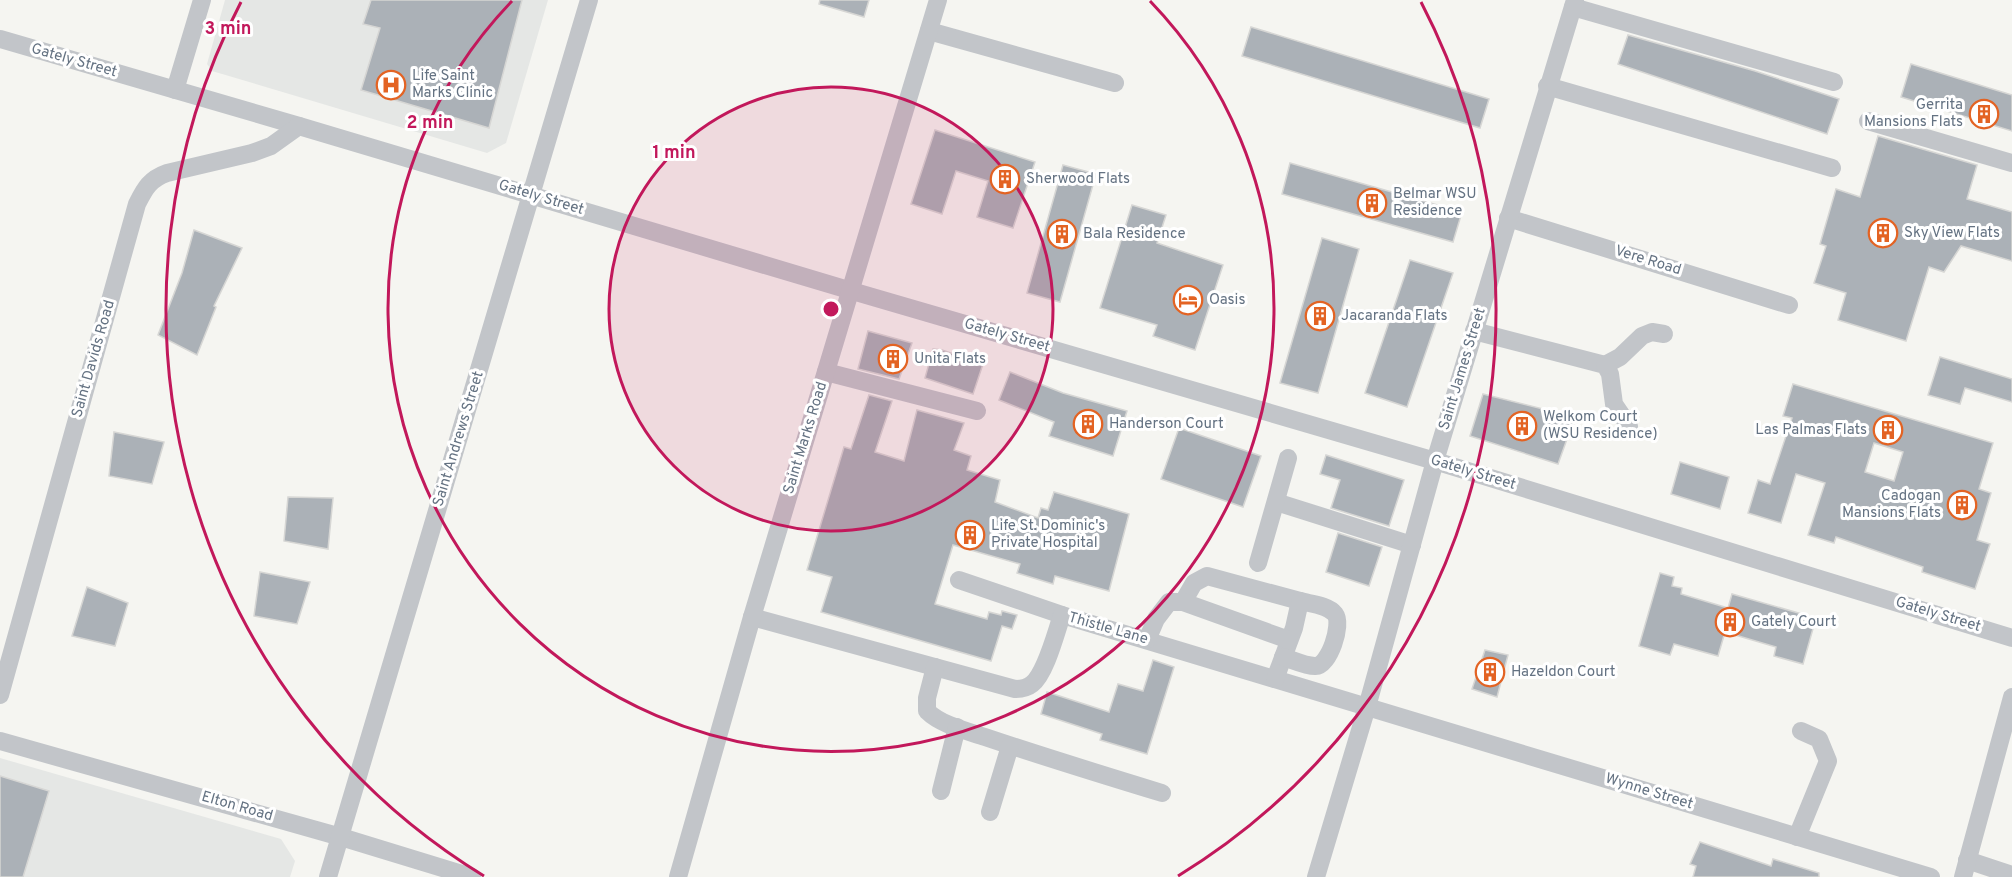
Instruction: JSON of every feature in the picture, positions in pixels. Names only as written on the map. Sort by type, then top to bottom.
[{"type":"street","points":[[175,90],[202,0]]},
{"type":"street","name":"Saint Andrews Street","points":[[328,877],[589,0]]},
{"type":"street","name":"Saint Marks Road","points":[[678,877],[752,616],[938,0]]},
{"type":"street","points":[[1574,3],[1834,82]]},
{"type":"street","name":"Saint James Street","points":[[1316,877],[1367,707],[1435,461],[1574,3]]},
{"type":"street","points":[[929,31],[1115,83]]},
{"type":"street","name":"Gately Street","points":[[0,39],[1435,461],[2012,638]]},
{"type":"street","points":[[1547,86],[1832,168]]},
{"type":"street","points":[[1868,121],[2012,163]]},
{"type":"street","name":"Saint Davids Road","points":[[0,695],[134,215],[146,186],[155,177],[167,173],[252,153],[271,146],[300,126]]},
{"type":"street","name":"Vere Road","points":[[1508,218],[1789,305]]},
{"type":"street","points":[[1474,331],[1605,365],[1620,357],[1642,336],[1652,332],[1664,334]]},
{"type":"street","points":[[1605,365],[1610,375],[1614,404],[1629,426]]},
{"type":"street","points":[[826,372],[977,411]]},
{"type":"street","points":[[1258,563],[1288,458]]},
{"type":"street","points":[[1276,502],[1412,545]]},
{"type":"street","points":[[1147,640],[1156,619],[1170,602],[1184,602],[1286,649],[1315,666],[1321,665],[1326,659],[1335,641],[1339,624],[1337,616],[1327,608],[1207,576],[1194,583],[1184,602]]},
{"type":"street","points":[[959,580],[1062,615]]},
{"type":"street","points":[[1275,679],[1300,601]]},
{"type":"street","name":"Thistle Lane","points":[[752,616],[1015,689],[1034,684],[1042,671],[1062,615],[1367,707]]},
{"type":"street","points":[[935,668],[927,699],[927,711],[932,716],[1010,746],[1162,793]]},
{"type":"street","points":[[2012,697],[1965,868],[2012,875]]},
{"type":"street","name":"Wynne Street","points":[[1367,707],[1931,877]]},
{"type":"street","points":[[941,791],[957,727]]},
{"type":"street","points":[[1797,837],[1828,761],[1819,739],[1801,731]]},
{"type":"street","name":"Elton Road","points":[[0,741],[341,837],[472,877]]},
{"type":"street","points":[[990,812],[1010,746]]},
{"type":"shaded area","name":"Life Saint Marks Clinic","points":[[225,0],[548,0],[506,143],[487,153],[212,71],[207,64]]},
{"type":"shaded area","points":[[0,758],[281,839],[295,861],[290,877],[0,877]]},
{"type":"building","points":[[371,0],[522,0],[489,128],[361,90],[380,28],[363,24]]},
{"type":"building","points":[[820,0],[869,0],[864,17],[819,4]]},
{"type":"building","points":[[1251,27],[1489,99],[1480,128],[1242,56]]},
{"type":"building","points":[[1628,35],[1755,71],[1839,99],[1827,134],[1618,64]]},
{"type":"building","name":"Gerrita Mansions Flats","points":[[1911,64],[2012,95],[2012,131],[1901,97]]},
{"type":"building","name":"Sherwood Flats","points":[[935,130],[1035,162],[1013,228],[977,217],[988,181],[956,171],[942,214],[911,204]]},
{"type":"building","points":[[1878,136],[1977,165],[1967,199],[2012,212],[2012,261],[1961,246],[1944,272],[1929,267],[1906,341],[1838,320],[1846,293],[1814,283],[1826,246],[1820,244],[1836,189],[1860,197]]},
{"type":"building","name":"Belmar WSU Residence","points":[[1290,163],[1462,212],[1453,242],[1282,194]]},
{"type":"building","name":"Bala Residence","points":[[1063,165],[1096,174],[1060,302],[1027,293]]},
{"type":"building","points":[[1132,205],[1166,215],[1157,243],[1223,265],[1195,350],[1153,336],[1157,325],[1100,308]]},
{"type":"building","points":[[194,230],[242,248],[214,306],[216,307],[197,355],[158,335],[182,273]]},
{"type":"building","name":"Jacaranda Flats","points":[[1322,238],[1359,249],[1318,393],[1280,383]]},
{"type":"building","points":[[1410,260],[1453,273],[1407,407],[1365,393]]},
{"type":"building","name":"Unita Flats","points":[[868,331],[912,343],[899,379],[858,369]]},
{"type":"building","points":[[933,349],[983,364],[973,394],[925,378]]},
{"type":"building","points":[[1940,357],[2012,379],[2012,402],[1965,388],[1960,404],[1928,395]]},
{"type":"building","name":"Handerson Court","points":[[1010,372],[1063,393],[1127,411],[1113,456],[1049,436],[1054,422],[999,400]]},
{"type":"building","points":[[1793,384],[1993,443],[1979,489],[1991,493],[1977,540],[1990,544],[1975,589],[1922,572],[1923,567],[1836,537],[1834,543],[1808,535],[1825,483],[1796,474],[1781,523],[1748,513],[1758,480],[1770,484],[1792,418],[1783,416]],"holes":[[[1874,443],[1903,452],[1894,481],[1865,472]]]},
{"type":"building","name":"Welkom Court (WSU Residence)","points":[[1483,394],[1575,417],[1558,464],[1470,436]]},
{"type":"building","name":"Life St. Dominic's Private Hospital","points":[[869,395],[892,401],[875,452],[904,461],[917,410],[964,423],[954,450],[971,456],[967,470],[1000,480],[995,502],[1038,518],[1041,508],[1048,510],[1054,492],[1129,514],[1109,591],[1055,576],[1053,584],[1017,573],[1020,564],[953,545],[935,604],[987,619],[989,612],[1001,615],[1002,611],[1017,615],[1012,629],[1002,626],[991,661],[821,612],[832,577],[807,570],[844,447],[851,449]]},
{"type":"building","points":[[1179,428],[1261,456],[1243,507],[1161,479]]},
{"type":"building","points":[[114,432],[164,442],[152,484],[109,476]]},
{"type":"building","points":[[1326,455],[1404,480],[1389,526],[1331,508],[1340,480],[1320,474]]},
{"type":"building","points":[[1680,462],[1729,477],[1720,509],[1671,494]]},
{"type":"building","points":[[288,497],[333,498],[328,549],[284,541]]},
{"type":"building","points":[[1338,533],[1382,547],[1369,586],[1326,572]]},
{"type":"building","points":[[260,572],[310,582],[297,624],[254,616]]},
{"type":"building","name":"Gately Court","points":[[1660,573],[1674,577],[1672,586],[1682,588],[1681,594],[1728,608],[1732,594],[1816,618],[1803,664],[1774,656],[1776,647],[1725,632],[1718,656],[1674,644],[1670,655],[1639,646]]},
{"type":"building","points":[[87,587],[128,603],[115,646],[72,636]]},
{"type":"building","name":"Hazeldon Court","points":[[1485,650],[1508,655],[1497,697],[1472,689]]},
{"type":"building","points":[[1153,660],[1174,667],[1147,754],[1100,740],[1102,734],[1041,714],[1047,692],[1109,712],[1118,684],[1143,691]]},
{"type":"building","points":[[0,776],[49,791],[23,877],[0,877]]},
{"type":"building","points":[[1700,842],[1771,866],[1773,859],[1819,873],[1819,877],[1693,877],[1696,866],[1690,864]]},
{"type":"place","name":"Life Saint Marks Clinic","points":[[391,85]]},
{"type":"place","name":"Gerrita Mansions Flats","points":[[1984,114]]},
{"type":"place","name":"Sherwood Flats","points":[[1005,179]]},
{"type":"place","name":"Belmar WSU Residence","points":[[1372,203]]},
{"type":"place","name":"Sky View Flats","points":[[1883,233]]},
{"type":"place","name":"Bala Residence","points":[[1062,234]]},
{"type":"place","name":"Oasis","points":[[1188,300]]},
{"type":"place","name":"Jacaranda Flats","points":[[1320,316]]},
{"type":"place","name":"Unita Flats","points":[[893,359]]},
{"type":"place","name":"Handerson Court","points":[[1088,424]]},
{"type":"place","name":"Welkom Court (WSU Residence)","points":[[1522,426]]},
{"type":"place","name":"Las Palmas Flats","points":[[1888,430]]},
{"type":"place","name":"Cadogan Mansions Flats","points":[[1962,505]]},
{"type":"place","name":"Life St. Dominic's Private Hospital","points":[[970,535]]},
{"type":"place","name":"Gately Court","points":[[1730,622]]},
{"type":"place","name":"Hazeldon Court","points":[[1490,672]]}]
